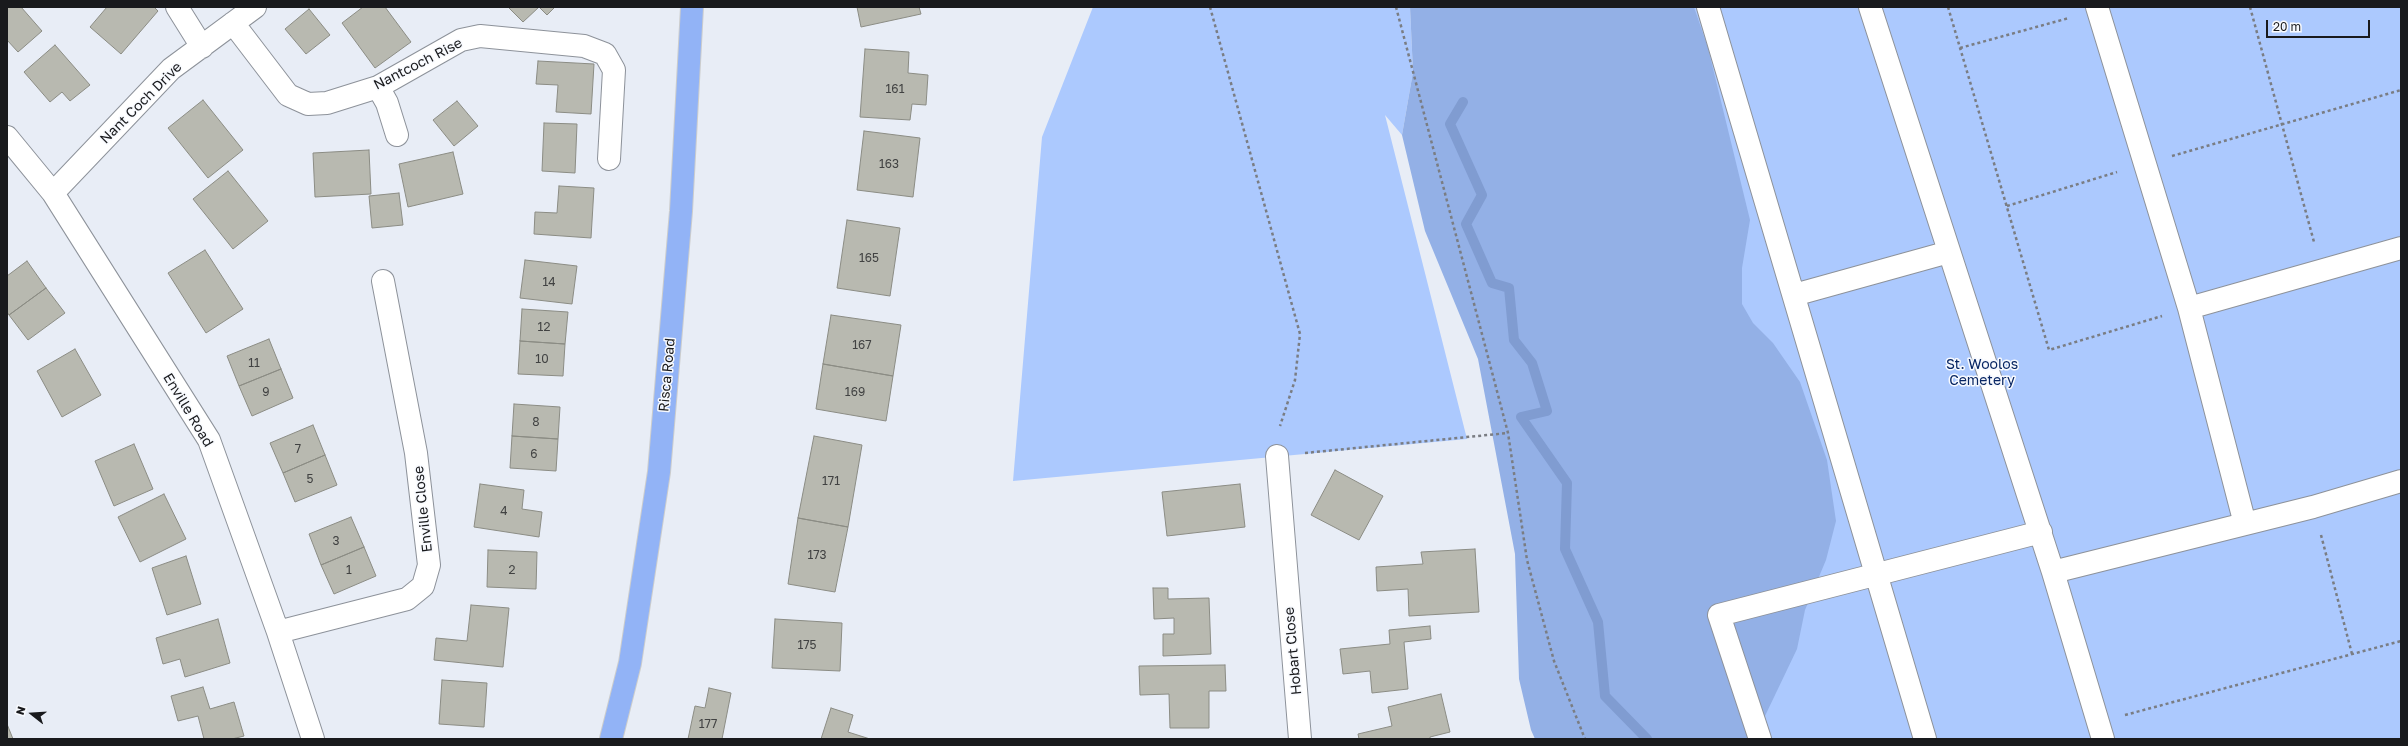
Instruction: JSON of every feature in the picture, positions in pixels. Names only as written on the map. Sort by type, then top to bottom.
[{"type":"main road","name":"Risca Road","points":[[611,739],[630,663],[659,472],[681,211],[692,7]]},
{"type":"street","points":[[177,7],[202,47]]},
{"type":"street","name":"Nant Coch Drive","points":[[53,193],[171,69],[254,7]]},
{"type":"street","points":[[1708,7],[1925,739]]},
{"type":"street","points":[[1870,7],[2053,572],[2100,730]]},
{"type":"street","points":[[2097,8],[2189,308],[2245,524]]},
{"type":"street","name":"Nantcoch Rise","points":[[233,23],[288,95],[308,104],[327,103],[378,86],[461,40],[480,36],[584,46],[605,54],[614,70],[609,159]]},
{"type":"street","points":[[378,86],[387,103],[397,135]]},
{"type":"street","name":"Enville Road","points":[[7,136],[53,193],[208,440],[278,632],[313,739]]},
{"type":"street","points":[[2189,308],[2401,248]]},
{"type":"street","points":[[1794,295],[1950,252]]},
{"type":"street","name":"Enville Close","points":[[278,632],[407,599],[423,586],[429,565],[416,453],[383,281]]},
{"type":"street","name":"Hobart Close","points":[[1277,456],[1300,739]]},
{"type":"street","points":[[2053,572],[2313,507],[2401,481]]},
{"type":"street","points":[[1760,739],[1719,615],[2040,532]]},
{"type":"path","points":[[1210,7],[1300,334],[1296,380],[1276,441],[1277,456],[1508,433]]},
{"type":"path","points":[[1396,7],[1508,433],[1527,560],[1554,660],[1585,739]]},
{"type":"path","points":[[1948,7],[2049,350],[2189,308]]},
{"type":"path","points":[[2250,7],[2322,270]]},
{"type":"path","points":[[1960,48],[2097,8]]},
{"type":"path","points":[[2007,206],[2145,163],[2401,90]]},
{"type":"path","points":[[2313,507],[2352,654]]},
{"type":"path","points":[[2100,730],[2352,654],[2401,641]]},
{"type":"green space","points":[[1093,7],[1410,7],[1413,72],[1402,135],[1385,115],[1467,439],[1013,481],[1042,137]]},
{"type":"green space","name":"St. Woolos Cemetery","points":[[1443,7],[2401,7],[2401,739],[1684,739]]},
{"type":"shaded area","points":[[1410,7],[1694,7],[1708,48],[1750,220],[1742,268],[1742,304],[1753,323],[1773,343],[1800,382],[1827,460],[1836,521],[1826,560],[1805,610],[1797,649],[1754,739],[1535,739],[1531,730],[1519,679],[1515,554],[1478,359],[1425,231],[1402,135],[1413,72]]},
{"type":"building","points":[[7,7],[21,7],[42,31],[18,52],[7,40]]},
{"type":"building","points":[[107,7],[154,7],[158,11],[121,54],[90,27]]},
{"type":"building","points":[[363,7],[385,7],[411,42],[375,68],[342,23]]},
{"type":"building","points":[[508,7],[539,7],[523,22]]},
{"type":"building","points":[[539,7],[555,7],[547,15]]},
{"type":"building","points":[[857,7],[919,7],[921,14],[861,27]]},
{"type":"building","points":[[309,9],[330,35],[306,54],[285,29]]},
{"type":"building","points":[[55,45],[90,85],[70,101],[62,92],[50,102],[24,72]]},
{"type":"building","points":[[865,49],[909,52],[908,73],[928,75],[926,105],[912,104],[910,120],[860,117]]},
{"type":"building","points":[[538,61],[594,64],[591,114],[556,112],[558,85],[536,84]]},
{"type":"building","points":[[203,100],[243,150],[208,178],[168,128]]},
{"type":"building","points":[[457,101],[478,126],[454,146],[433,120]]},
{"type":"building","points":[[544,123],[577,124],[575,173],[542,171]]},
{"type":"building","points":[[864,131],[920,138],[913,197],[857,190]]},
{"type":"building","points":[[369,150],[371,194],[315,197],[313,153]]},
{"type":"building","points":[[453,152],[463,194],[408,207],[399,164]]},
{"type":"building","points":[[228,171],[268,221],[233,249],[193,199]]},
{"type":"building","points":[[559,186],[594,188],[591,238],[534,234],[535,212],[557,213]]},
{"type":"building","points":[[399,193],[403,225],[372,228],[369,196]]},
{"type":"building","points":[[847,220],[900,228],[890,296],[837,288]]},
{"type":"building","points":[[205,250],[243,309],[206,333],[168,273]]},
{"type":"building","points":[[525,260],[577,266],[572,304],[520,298]]},
{"type":"building","points":[[27,261],[46,288],[9,315],[7,312],[7,276]]},
{"type":"building","points":[[46,288],[65,313],[28,340],[9,315]]},
{"type":"building","points":[[522,309],[568,312],[565,344],[520,341]]},
{"type":"building","points":[[831,315],[901,325],[893,376],[823,364]]},
{"type":"building","points":[[269,339],[281,369],[239,386],[227,356]]},
{"type":"building","points":[[520,341],[565,344],[563,376],[518,374]]},
{"type":"building","points":[[75,349],[101,395],[62,417],[37,371]]},
{"type":"building","points":[[823,364],[893,376],[886,421],[816,409]]},
{"type":"building","points":[[281,369],[293,398],[252,416],[239,386]]},
{"type":"building","points":[[514,404],[560,407],[558,439],[512,436]]},
{"type":"building","points":[[313,425],[325,455],[283,473],[270,443]]},
{"type":"building","points":[[512,436],[558,439],[556,471],[510,468]]},
{"type":"building","points":[[814,436],[862,445],[848,527],[798,518]]},
{"type":"building","points":[[134,444],[153,489],[114,506],[95,461]]},
{"type":"building","points":[[325,455],[337,485],[295,502],[283,473]]},
{"type":"building","points":[[1335,470],[1383,496],[1359,540],[1311,515]]},
{"type":"building","points":[[480,484],[524,490],[522,509],[542,512],[539,537],[474,527]]},
{"type":"building","points":[[1240,484],[1245,527],[1167,536],[1162,492]]},
{"type":"building","points":[[164,494],[186,539],[140,562],[118,517]]},
{"type":"building","points":[[351,517],[364,547],[321,565],[309,534]]},
{"type":"building","points":[[798,518],[848,527],[835,592],[788,584]]},
{"type":"building","points":[[364,547],[376,576],[334,594],[321,565]]},
{"type":"building","points":[[1475,549],[1479,612],[1409,616],[1408,589],[1377,591],[1376,567],[1423,564],[1421,552]]},
{"type":"building","points":[[488,550],[537,552],[536,589],[487,587]]},
{"type":"building","points":[[186,556],[201,604],[167,615],[152,568]]},
{"type":"building","points":[[1153,588],[1168,588],[1168,599],[1209,598],[1211,654],[1163,656],[1163,634],[1174,634],[1174,618],[1154,619]]},
{"type":"building","points":[[471,605],[509,608],[503,667],[434,660],[436,638],[467,641]]},
{"type":"building","points":[[218,619],[230,663],[185,677],[180,659],[163,664],[156,638]]},
{"type":"building","points":[[775,619],[842,623],[840,671],[772,668]]},
{"type":"building","points":[[1430,626],[1431,639],[1404,642],[1408,689],[1372,693],[1370,671],[1343,674],[1340,649],[1390,644],[1389,630]]},
{"type":"building","points":[[1225,665],[1226,691],[1209,691],[1209,728],[1170,728],[1169,694],[1140,695],[1139,666]]},
{"type":"building","points":[[442,680],[487,683],[484,727],[439,724]]},
{"type":"building","points":[[203,687],[210,709],[234,702],[244,736],[232,739],[204,739],[198,716],[178,721],[171,696]]},
{"type":"building","points":[[709,688],[731,693],[722,739],[688,739],[695,706],[705,708]]},
{"type":"building","points":[[1441,694],[1450,732],[1430,737],[1430,739],[1359,739],[1358,734],[1392,726],[1388,707]]},
{"type":"building","points":[[831,708],[853,715],[848,732],[870,739],[821,739]]},
{"type":"building","points":[[7,724],[13,739],[7,739]]},
{"type":"waterway","points":[[1463,102],[1450,124],[1482,195],[1466,224],[1492,283],[1509,288],[1514,340],[1532,363],[1547,411],[1521,417],[1567,483],[1565,549],[1598,622],[1605,696],[1647,739]]}]
